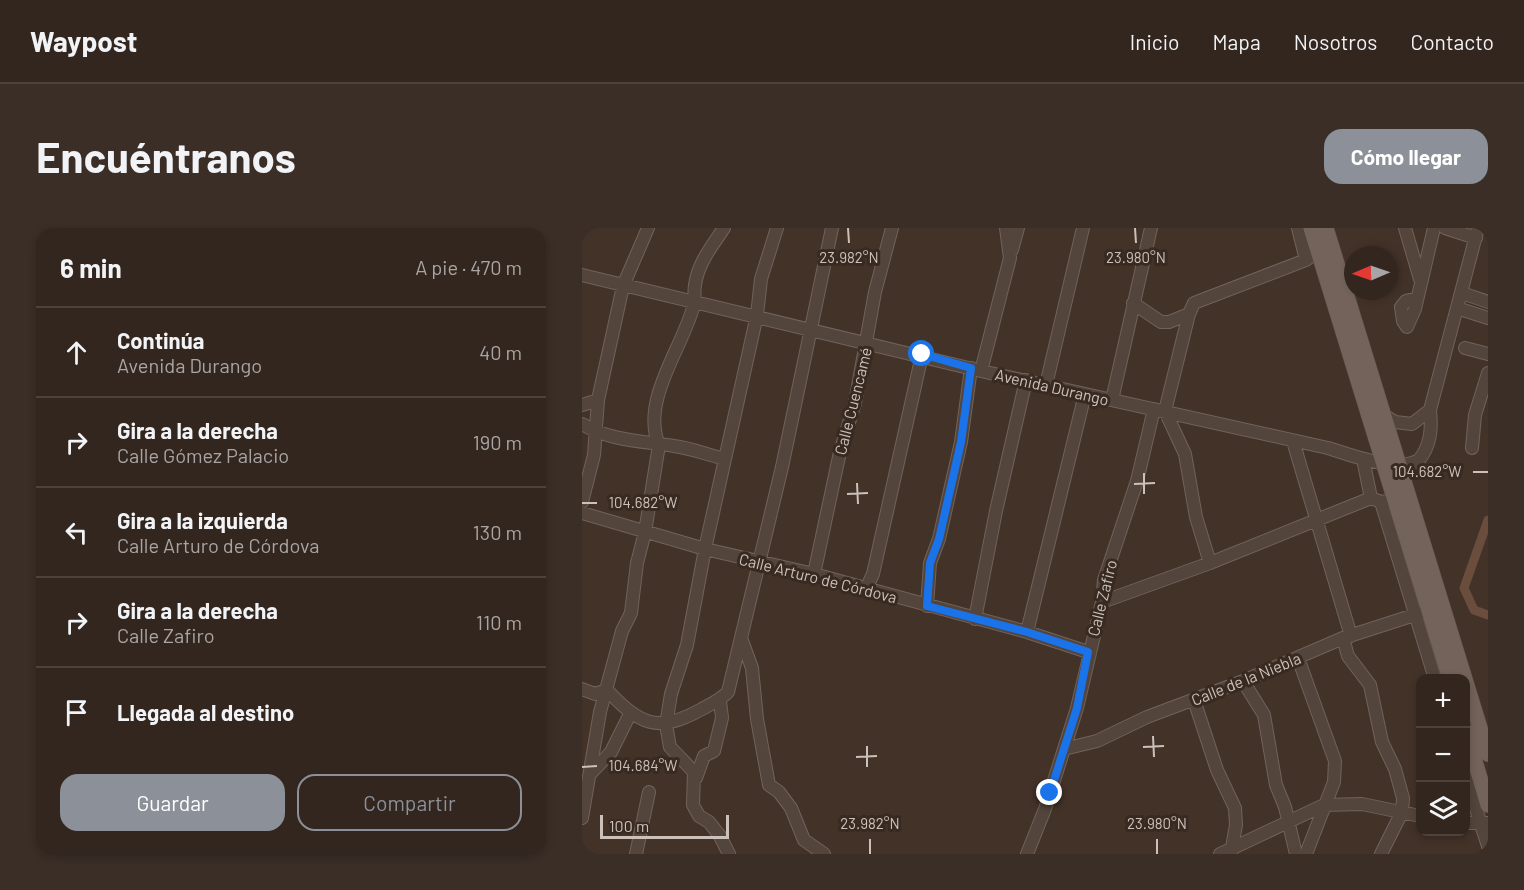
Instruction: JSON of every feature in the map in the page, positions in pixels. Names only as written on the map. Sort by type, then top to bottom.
[{"type":"main road","points":[[1311,228],[1325,240],[1382,414],[1390,463],[1382,500],[1488,754]]},
{"type":"main road","points":[[1325,240],[1449,674]]},
{"type":"main road","points":[[1470,744],[1488,805]]},
{"type":"street","points":[[582,501],[594,454],[598,400],[623,286],[648,228]]},
{"type":"street","points":[[582,818],[600,712],[622,631],[632,613],[637,563],[645,532],[659,445],[655,435],[656,406],[669,364],[694,303],[699,270],[705,255],[724,228]]},
{"type":"street","points":[[696,778],[691,768],[670,747],[666,725],[671,694],[687,645],[724,459],[757,315],[761,279],[777,228]]},
{"type":"street","points":[[607,690],[630,714],[666,725],[676,723],[720,701],[728,692],[782,466],[832,228]]},
{"type":"street","name":"Calle Cuencamé","points":[[814,574],[840,452],[852,413],[875,292],[892,228]]},
{"type":"street","points":[[1006,228],[1010,258]]},
{"type":"street","points":[[927,606],[930,563],[939,539],[976,370],[1018,228]]},
{"type":"street","points":[[1046,385],[1083,228]]},
{"type":"street","points":[[1112,400],[1150,228]]},
{"type":"street","points":[[1298,228],[1306,260]]},
{"type":"street","points":[[1405,228],[1420,282]]},
{"type":"street","points":[[1417,298],[1434,228]]},
{"type":"street","points":[[1390,463],[1414,463],[1424,453],[1432,428],[1430,410],[1477,233],[1444,228]]},
{"type":"street","points":[[1133,303],[1161,322],[1169,322],[1191,308],[1306,260],[1325,240]]},
{"type":"street","name":"Avenida Durango","points":[[582,275],[694,303],[757,315],[867,343],[922,354],[976,370],[1328,448],[1362,459],[1390,463]]},
{"type":"street","points":[[1462,293],[1488,302]]},
{"type":"street","name":"Calle Zafiro","points":[[1027,854],[1065,749],[1102,602],[1104,580],[1191,308]]},
{"type":"street","points":[[1457,308],[1488,318]]},
{"type":"street","points":[[1466,348],[1488,354]]},
{"type":"street","points":[[867,589],[873,574],[922,354]]},
{"type":"street","points":[[1472,448],[1475,415],[1488,373]]},
{"type":"street","points":[[975,619],[996,511],[1026,380]]},
{"type":"street","points":[[1027,632],[1085,394]]},
{"type":"street","points":[[582,405],[598,400]]},
{"type":"street","points":[[1159,410],[1182,445],[1196,517],[1210,563]]},
{"type":"street","points":[[1382,414],[1395,422],[1412,424],[1430,410]]},
{"type":"street","points":[[1475,415],[1488,418]]},
{"type":"street","points":[[582,424],[595,432],[675,446],[724,459]]},
{"type":"street","points":[[1293,441],[1347,637],[1348,657],[1370,685],[1382,742],[1395,769],[1403,798],[1402,812],[1381,854]]},
{"type":"street","points":[[1102,602],[1210,563],[1316,520],[1382,500],[1362,459]]},
{"type":"street","name":"Calle Arturo de Córdova","points":[[582,513],[705,549],[814,574],[1027,632],[1088,652]]},
{"type":"street","points":[[1429,610],[1435,674]]},
{"type":"street","name":"Calle de la Niebla","points":[[1065,749],[1097,741],[1147,717],[1243,681],[1347,637],[1429,610]]},
{"type":"street","points":[[741,638],[752,669],[757,719],[769,785],[779,792],[791,808],[804,840],[824,854]]},
{"type":"street","points":[[1298,658],[1335,761],[1334,782],[1306,854]]},
{"type":"street","points":[[1243,681],[1264,715],[1276,785],[1289,821],[1296,854]]},
{"type":"street","points":[[582,689],[595,694],[607,690]]},
{"type":"street","points":[[1194,700],[1217,770],[1235,808],[1236,825],[1227,852]]},
{"type":"street","points":[[720,701],[722,718],[714,752],[704,756],[692,799],[699,816],[709,822],[720,836],[729,854]]},
{"type":"street","points":[[591,773],[611,752],[630,714]]},
{"type":"street","points":[[1468,782],[1484,823],[1488,846]]},
{"type":"street","points":[[636,854],[650,792]]},
{"type":"street","points":[[1227,852],[1324,805],[1353,803],[1416,815]]},
{"type":"waterway","points":[[1488,520],[1464,588],[1474,610],[1488,615]]},
{"type":"route","points":[[922,354],[971,368],[961,442],[939,539],[930,563],[927,606],[1027,632],[1088,652],[1077,708],[1050,793]]}]
